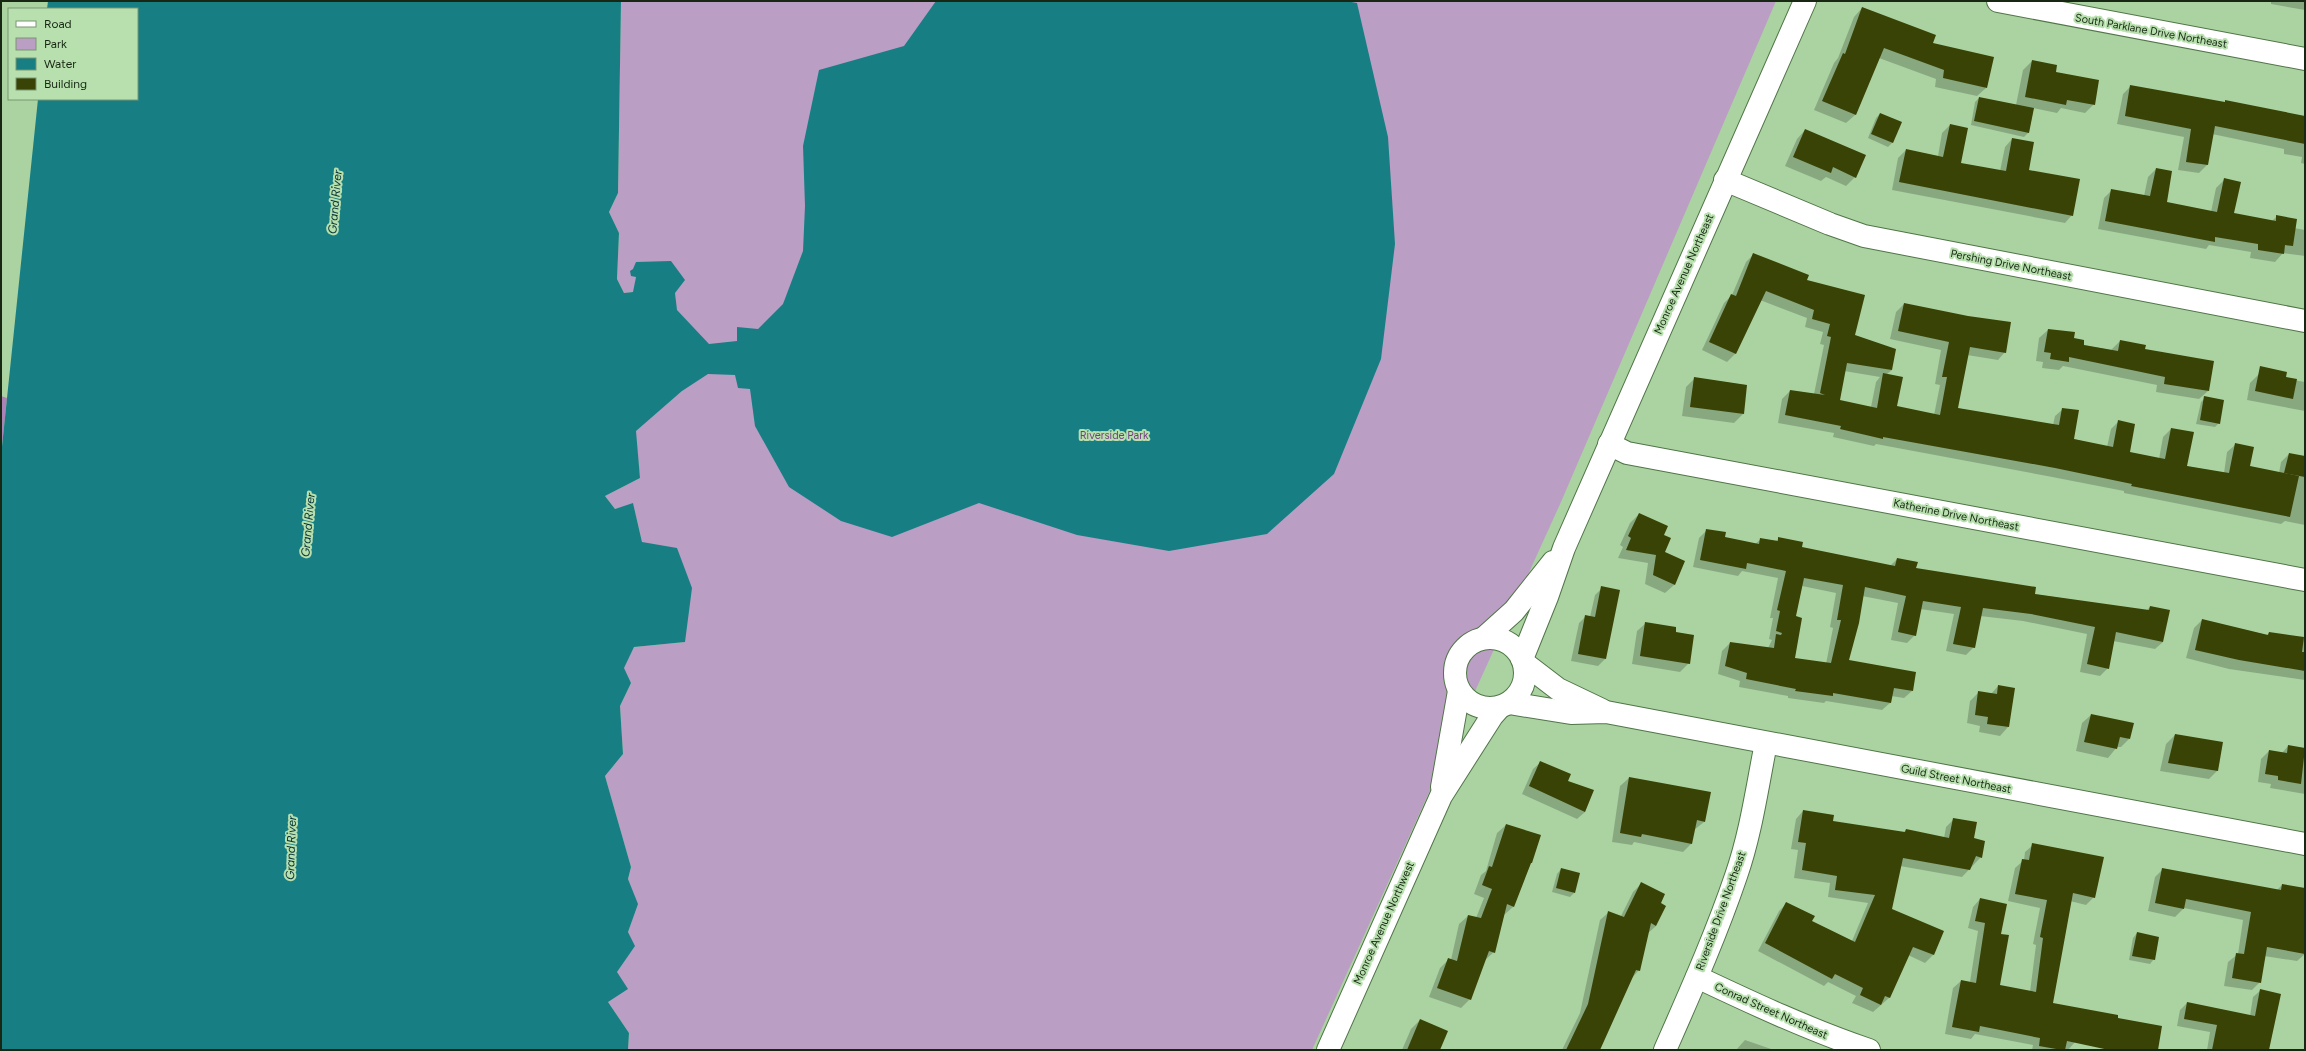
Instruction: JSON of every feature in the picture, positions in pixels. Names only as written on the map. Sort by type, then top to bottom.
[{"type":"street","name":"Monroe Avenue Northeast","points":[[1523,661],[1564,548],[1805,1]]},
{"type":"street","name":"South Parklane Drive Northeast","points":[[1998,1],[2305,59]]},
{"type":"street","name":"Pershing Drive Northeast","points":[[1725,180],[1830,224],[1872,238],[2305,321]]},
{"type":"street","name":"Katherine Drive Northeast","points":[[1609,444],[1628,453],[2305,580]]},
{"type":"street","name":"Monroe Avenue Northeast","points":[[1484,638],[1514,612],[1564,548]]},
{"type":"street","points":[[1484,638],[1504,640],[1513,646],[1523,661],[1525,674],[1523,685],[1517,695],[1504,705],[1488,708],[1477,705],[1467,700],[1459,691],[1454,675],[1455,664],[1459,655],[1466,646],[1484,638]]},
{"type":"street","name":"Guild Street Northeast","points":[[1523,661],[1558,689],[1606,712]]},
{"type":"street","name":"Monroe Avenue Northwest","points":[[1441,796],[1459,691]]},
{"type":"street","name":"Guild Street Northeast","points":[[1504,705],[1571,713],[1606,712],[2305,844]]},
{"type":"street","name":"Monroe Avenue Northwest","points":[[1328,1050],[1441,796],[1504,705]]},
{"type":"street","name":"Riverside Drive Northeast","points":[[1665,1050],[1697,977],[1736,876],[1748,833],[1766,743]]},
{"type":"street","name":"Conrad Street Northeast","points":[[1697,977],[1769,1012],[1831,1037],[1870,1050]]},
{"type":"green space","name":"Riverside Park","points":[[621,1],[1776,1],[1561,502],[1312,1050],[628,1050],[629,1033],[608,1002],[617,972],[634,946],[628,932],[637,904],[628,879],[631,867],[605,776],[623,754],[620,706],[631,683],[623,668],[634,647],[685,642],[642,542],[633,504],[615,509],[605,496],[640,478],[635,431],[682,391],[675,293],[636,277],[634,292],[624,293],[617,279],[619,233],[609,212],[618,193]]},
{"type":"shaded area","points":[[1,396],[7,398],[1,456]]},
{"type":"water","name":"Grand River","points":[[48,1],[621,1],[618,193],[609,212],[619,233],[617,279],[624,293],[633,292],[636,277],[631,276],[630,271],[633,269],[636,262],[671,261],[685,280],[675,293],[677,310],[709,344],[737,341],[737,327],[758,329],[783,304],[803,251],[805,206],[803,146],[819,70],[904,46],[936,1],[1346,1],[1357,3],[1388,137],[1395,244],[1381,359],[1334,474],[1267,534],[1169,551],[1077,535],[979,503],[892,537],[841,521],[789,487],[755,426],[750,389],[738,388],[735,375],[708,374],[682,391],[636,431],[640,478],[605,496],[615,509],[633,503],[642,542],[677,548],[692,588],[685,642],[634,647],[624,668],[631,683],[620,706],[623,754],[605,776],[631,867],[628,879],[638,904],[628,932],[635,946],[617,972],[628,989],[608,1002],[629,1033],[628,1050],[1,1050],[1,456],[38,100],[138,100],[138,8],[47,8]]},
{"type":"building","points":[[1862,7],[1936,35],[1933,43],[1994,57],[1987,88],[1943,78],[1944,70],[1884,48],[1856,115],[1822,101],[1843,53],[1845,54]]},
{"type":"building","points":[[2032,60],[2057,65],[2056,72],[2099,80],[2095,105],[2067,100],[2066,105],[2025,97]]},
{"type":"building","points":[[2130,85],[2225,102],[2225,100],[2305,116],[2305,144],[2215,126],[2208,165],[2186,162],[2191,129],[2125,116]]},
{"type":"building","points":[[1979,97],[2034,108],[2029,133],[1974,121]]},
{"type":"building","points":[[1880,113],[1902,122],[1893,143],[1871,134]]},
{"type":"building","points":[[1950,124],[1968,128],[1961,163],[2006,171],[2012,138],[2034,142],[2029,170],[2080,179],[2073,216],[1899,182],[1906,149],[1943,157]]},
{"type":"building","points":[[1805,129],[1866,155],[1856,178],[1833,167],[1831,173],[1793,157]]},
{"type":"building","points":[[2156,168],[2172,171],[2167,202],[2217,212],[2224,178],[2241,182],[2234,213],[2276,221],[2276,215],[2297,219],[2293,246],[2285,245],[2284,254],[2258,250],[2258,244],[2215,237],[2215,242],[2105,221],[2111,189],[2150,196]]},
{"type":"building","points":[[1753,253],[1809,275],[1807,280],[1865,295],[1855,335],[1896,349],[1892,370],[1847,363],[1840,400],[1877,408],[1883,373],[1903,377],[1897,406],[1940,415],[1947,377],[1942,377],[1949,342],[1898,331],[1904,303],[1968,316],[2011,322],[2006,353],[1970,347],[1958,408],[2059,425],[2062,408],[2079,410],[2074,439],[2113,447],[2118,420],[2135,424],[2130,452],[2165,459],[2171,428],[2194,432],[2187,466],[2229,473],[2235,443],[2254,447],[2250,466],[2299,476],[2290,517],[2131,486],[2132,484],[2055,468],[1883,437],[1883,439],[1840,429],[1841,426],[1785,415],[1790,390],[1825,395],[1820,393],[1831,337],[1827,336],[1830,324],[1812,319],[1814,310],[1766,291],[1736,354],[1709,342],[1731,294],[1736,296]]},
{"type":"building","points":[[2048,329],[2075,332],[2074,338],[2084,340],[2084,345],[2118,351],[2120,340],[2146,345],[2145,349],[2214,361],[2209,391],[2164,384],[2165,377],[2069,357],[2069,362],[2050,359],[2051,353],[2044,352]]},
{"type":"building","points":[[2260,366],[2287,372],[2286,377],[2297,379],[2293,399],[2255,391]]},
{"type":"building","points":[[1694,377],[1747,385],[1744,414],[1690,407]]},
{"type":"building","points":[[2204,396],[2224,400],[2220,424],[2200,420]]},
{"type":"building","points":[[2289,453],[2305,456],[2305,477],[2284,473]]},
{"type":"building","points":[[1639,513],[1668,526],[1664,535],[1671,538],[1665,552],[1685,561],[1675,585],[1653,575],[1656,555],[1626,550],[1631,538],[1628,536]]},
{"type":"building","points":[[1706,529],[1726,532],[1725,537],[1759,544],[1760,538],[1778,541],[1778,537],[1803,542],[1802,547],[1895,566],[1897,558],[1918,562],[1916,568],[2036,587],[2035,594],[2149,610],[2150,606],[2170,610],[2163,642],[2116,632],[2109,669],[2087,664],[2095,627],[2031,614],[1983,608],[1975,648],[1953,644],[1961,607],[1923,601],[1916,636],[1898,632],[1906,596],[1865,587],[1859,623],[1849,660],[1916,672],[1913,691],[1894,688],[1891,703],[1833,693],[1833,696],[1795,691],[1796,689],[1746,679],[1747,673],[1725,666],[1730,642],[1774,648],[1776,634],[1781,635],[1782,633],[1776,631],[1780,611],[1777,610],[1786,571],[1747,563],[1746,569],[1700,560]],"holes":[[[1804,578],[1843,585],[1837,620],[1841,620],[1831,663],[1795,658],[1802,618],[1796,616]]]},
{"type":"building","points":[[1601,586],[1620,590],[1606,659],[1578,654],[1585,615],[1595,617]]},
{"type":"building","points":[[2202,619],[2268,635],[2269,632],[2304,637],[2302,652],[2305,652],[2305,671],[2239,660],[2195,650]]},
{"type":"building","points":[[1645,622],[1676,627],[1676,632],[1694,635],[1690,664],[1640,656]]},
{"type":"building","points":[[1998,685],[2015,688],[2009,727],[1987,724],[1988,717],[1975,715],[1978,691],[1997,694]]},
{"type":"building","points":[[2091,714],[2134,723],[2130,739],[2120,737],[2117,749],[2084,742]]},
{"type":"building","points":[[2175,734],[2223,742],[2218,771],[2168,763]]},
{"type":"building","points":[[2288,745],[2305,748],[2301,784],[2278,780],[2278,776],[2265,774],[2269,750],[2287,753]]},
{"type":"building","points":[[1540,761],[1571,774],[1568,781],[1594,790],[1585,812],[1529,786]]},
{"type":"building","points":[[1629,777],[1711,792],[1705,822],[1697,820],[1692,844],[1642,834],[1641,837],[1620,833]]},
{"type":"building","points":[[1803,810],[1834,815],[1833,821],[1905,832],[1906,829],[1949,838],[1953,818],[1977,822],[1974,838],[1985,841],[1982,858],[1976,856],[1970,870],[1903,858],[1892,909],[1944,931],[1934,955],[1913,947],[1890,998],[1885,996],[1881,1005],[1860,995],[1863,988],[1835,974],[1832,979],[1765,943],[1786,902],[1815,916],[1812,921],[1855,942],[1875,895],[1835,890],[1837,876],[1802,870],[1806,843],[1798,842]]},
{"type":"building","points":[[1506,824],[1541,835],[1532,863],[1514,907],[1507,904],[1495,953],[1489,951],[1471,1000],[1437,988],[1448,958],[1457,961],[1468,915],[1481,918],[1492,889],[1482,885],[1489,866],[1492,867]]},
{"type":"building","points":[[2032,843],[2104,857],[2095,898],[2073,893],[2053,1003],[2118,1015],[2118,1018],[2162,1026],[2158,1050],[2109,1050],[2067,1041],[2065,1050],[2062,1050],[2039,1046],[2040,1038],[1980,1026],[1979,1032],[1952,1027],[1961,980],[1976,983],[1985,923],[1975,921],[1980,898],[2007,904],[2001,934],[2009,935],[2000,985],[2036,992],[2043,938],[2040,937],[2047,900],[2015,894],[2022,859],[2029,860]]},
{"type":"building","points":[[1561,868],[1580,873],[1575,893],[1556,888]]},
{"type":"building","points":[[2162,868],[2281,890],[2282,884],[2305,888],[2305,954],[2267,947],[2261,983],[2232,978],[2236,953],[2244,954],[2251,912],[2186,899],[2184,909],[2155,903]]},
{"type":"building","points":[[1641,882],[1665,894],[1661,903],[1666,906],[1656,926],[1651,923],[1640,971],[1636,970],[1600,1050],[1566,1050],[1588,1004],[1608,911],[1624,917]]},
{"type":"building","points":[[2137,932],[2159,937],[2155,960],[2132,956]]},
{"type":"building","points":[[2260,989],[2281,994],[2269,1050],[2212,1050],[2217,1025],[2184,1019],[2187,1002],[2255,1016]]},
{"type":"building","points":[[1420,1019],[1448,1031],[1440,1050],[1407,1050]]}]
